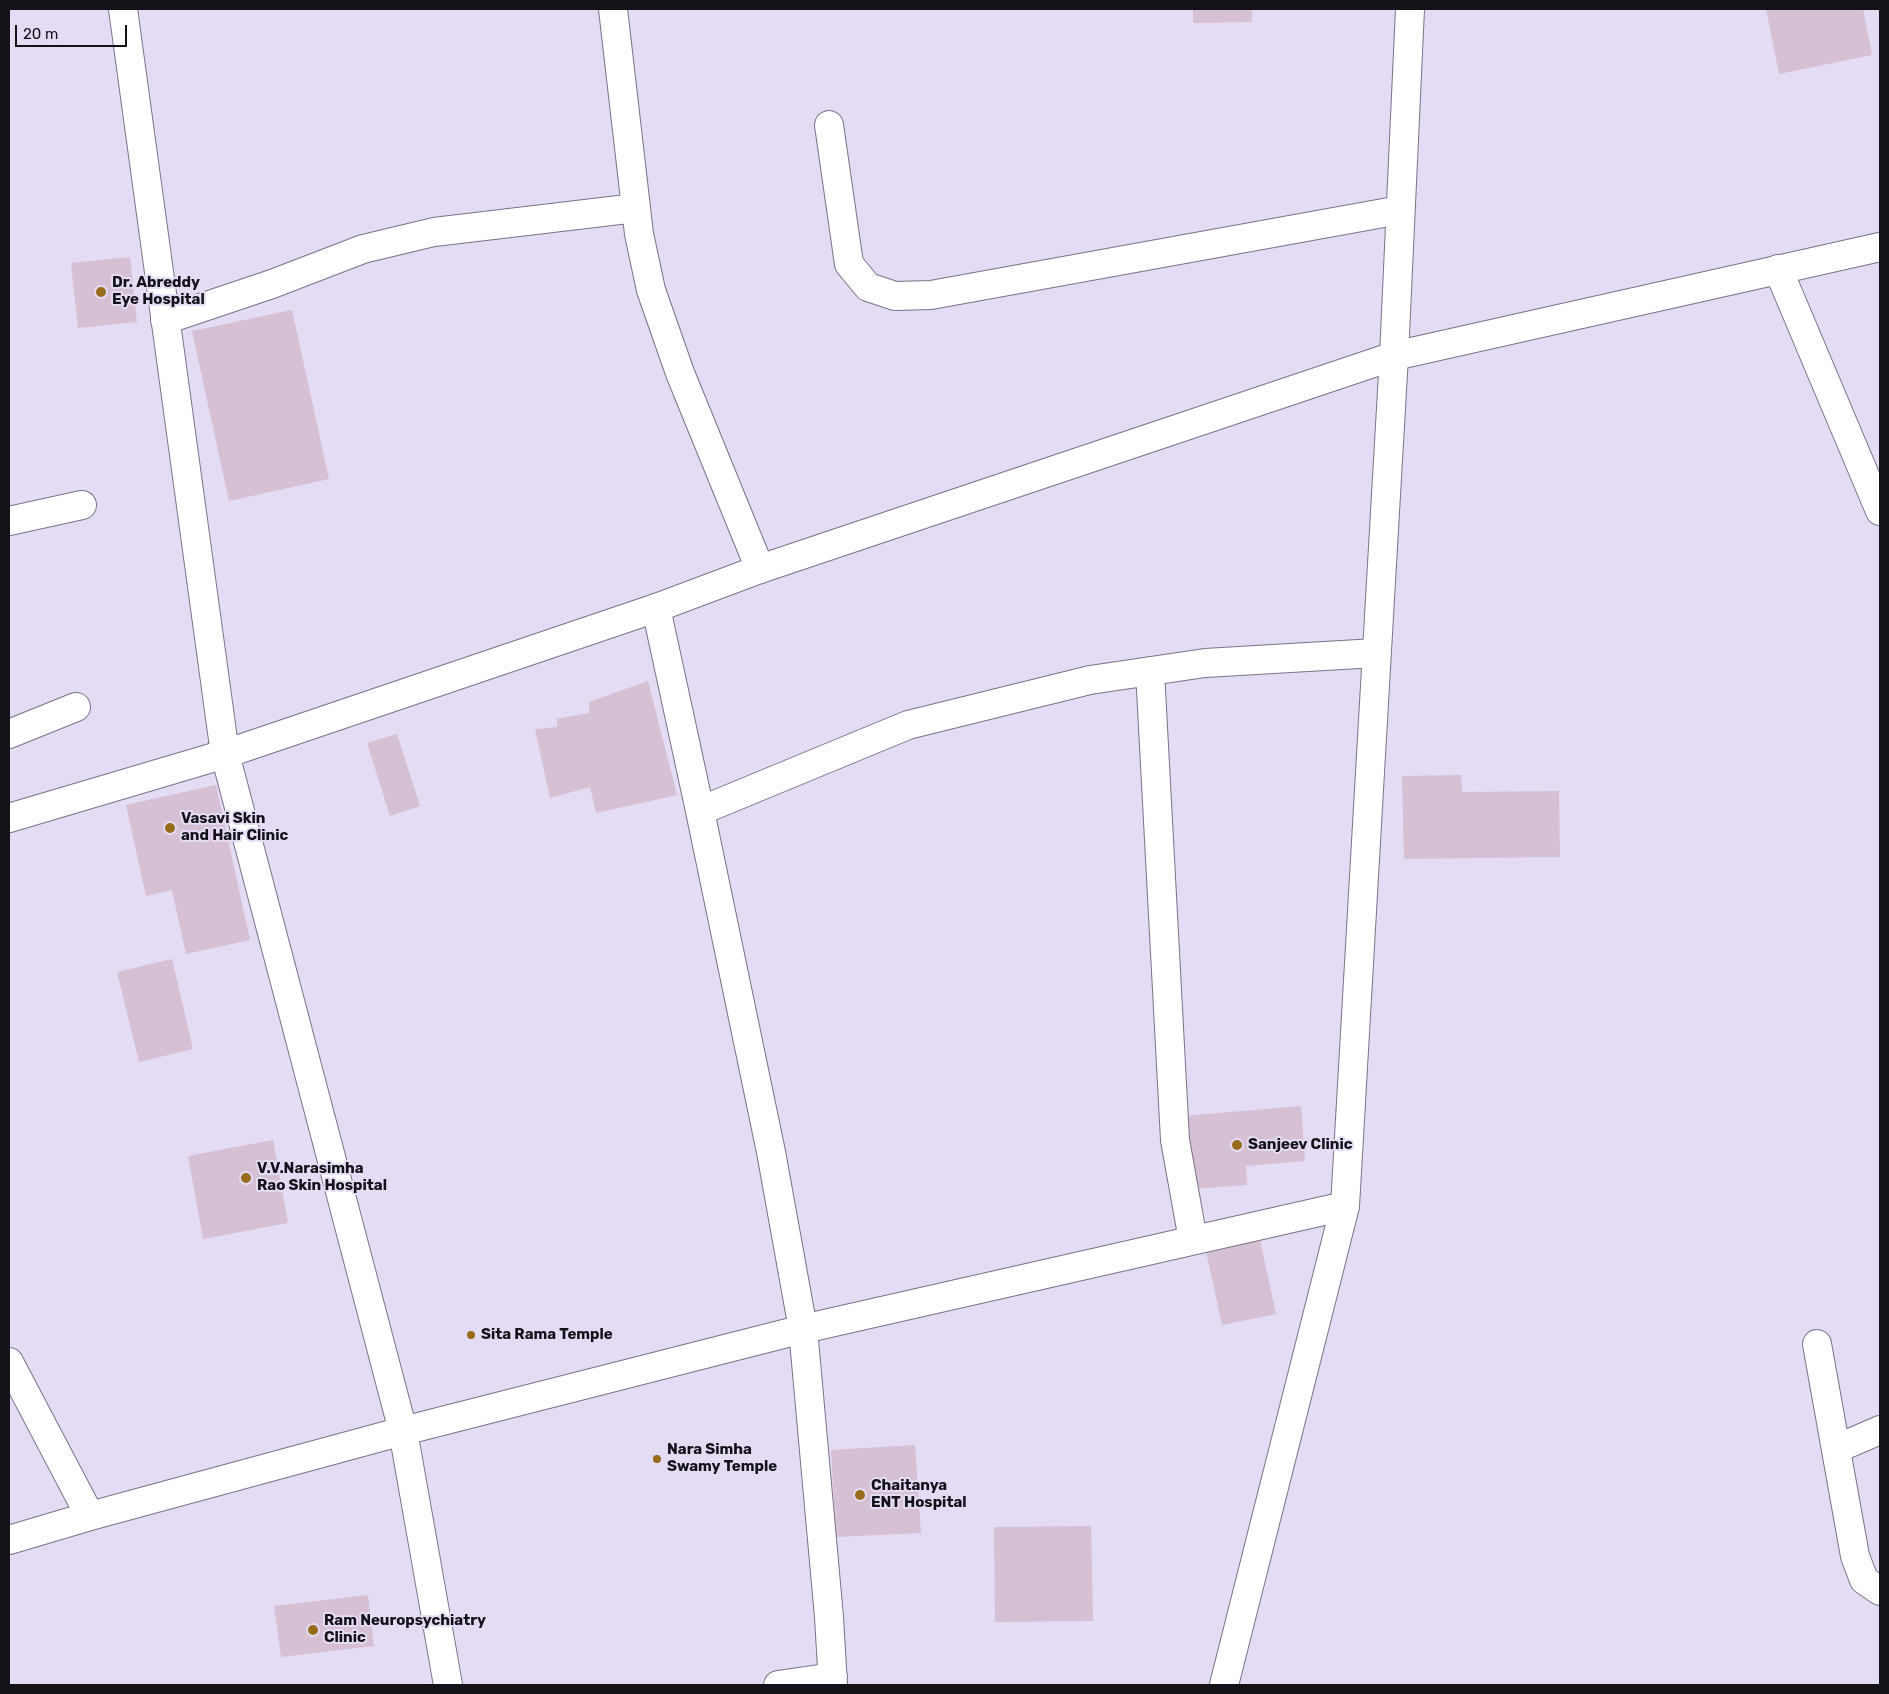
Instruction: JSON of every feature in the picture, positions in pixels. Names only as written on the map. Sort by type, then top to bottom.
[{"type":"street","points":[[123,9],[225,754],[403,1431],[448,1685]]},
{"type":"street","points":[[613,9],[639,234],[654,299],[680,373],[760,569]]},
{"type":"street","points":[[1224,1685],[1345,1206],[1394,356],[1410,9]]},
{"type":"street","points":[[829,125],[849,264],[868,287],[895,296],[931,295],[1400,210]]},
{"type":"street","points":[[165,320],[272,284],[363,249],[434,232],[636,208]]},
{"type":"street","points":[[9,818],[225,754],[656,608],[760,569],[1394,356],[1880,247]]},
{"type":"street","points":[[1778,269],[1880,511]]},
{"type":"street","points":[[9,521],[82,505]]},
{"type":"street","points":[[656,608],[770,1152],[803,1329],[830,1617],[833,1681],[778,1685]]},
{"type":"street","points":[[700,811],[908,725],[1090,680],[1205,663],[1376,652]]},
{"type":"street","points":[[1150,671],[1175,1140],[1193,1240]]},
{"type":"street","points":[[9,734],[76,707]]},
{"type":"street","points":[[9,1540],[90,1516],[403,1431],[803,1329],[1345,1206]]},
{"type":"street","points":[[1817,1344],[1855,1556],[1864,1580],[1880,1590]]},
{"type":"street","points":[[9,1362],[90,1516]]},
{"type":"street","points":[[1836,1450],[1880,1430]]},
{"type":"building","points":[[1193,9],[1252,9],[1252,22],[1193,23]]},
{"type":"building","points":[[1766,9],[1863,9],[1872,55],[1779,74]]},
{"type":"building","points":[[130,257],[137,322],[78,328],[71,263]]},
{"type":"building","points":[[292,310],[329,479],[229,501],[192,331]]},
{"type":"building","points":[[648,681],[677,795],[596,813],[590,787],[550,798],[535,729],[557,727],[557,719],[589,713],[589,702]]},
{"type":"building","points":[[397,734],[420,806],[390,816],[367,743]]},
{"type":"building","points":[[1461,775],[1462,792],[1559,791],[1560,857],[1404,859],[1402,776]]},
{"type":"building","points":[[216,785],[250,940],[186,954],[172,890],[146,896],[126,805]]},
{"type":"building","points":[[172,959],[193,1049],[139,1062],[117,972]]},
{"type":"building","points":[[1301,1106],[1305,1161],[1246,1166],[1247,1185],[1191,1189],[1184,1116]]},
{"type":"building","points":[[273,1140],[288,1223],[203,1239],[188,1156]]},
{"type":"building","points":[[1260,1240],[1276,1314],[1222,1325],[1206,1251]]},
{"type":"building","points":[[915,1445],[921,1533],[836,1537],[831,1450]]},
{"type":"building","points":[[1091,1526],[1093,1621],[995,1622],[994,1527]]},
{"type":"building","points":[[368,1595],[374,1646],[281,1657],[274,1606]]},
{"type":"place","name":"Dr. Abreddy Eye Hospital","points":[[101,292]]},
{"type":"place","name":"Vasavi Skin and Hair Clinic","points":[[170,828]]},
{"type":"place","name":"Sanjeev Clinic","points":[[1237,1145]]},
{"type":"place","name":"V.V.Narasimha Rao Skin Hospital","points":[[246,1178]]},
{"type":"place","name":"Sita Rama Temple","points":[[471,1335]]},
{"type":"place","name":"Nara Simha Swamy Temple","points":[[657,1459]]},
{"type":"place","name":"Chaitanya ENT Hospital","points":[[860,1495]]},
{"type":"place","name":"Ram Neuropsychiatry Clinic","points":[[313,1630]]}]
